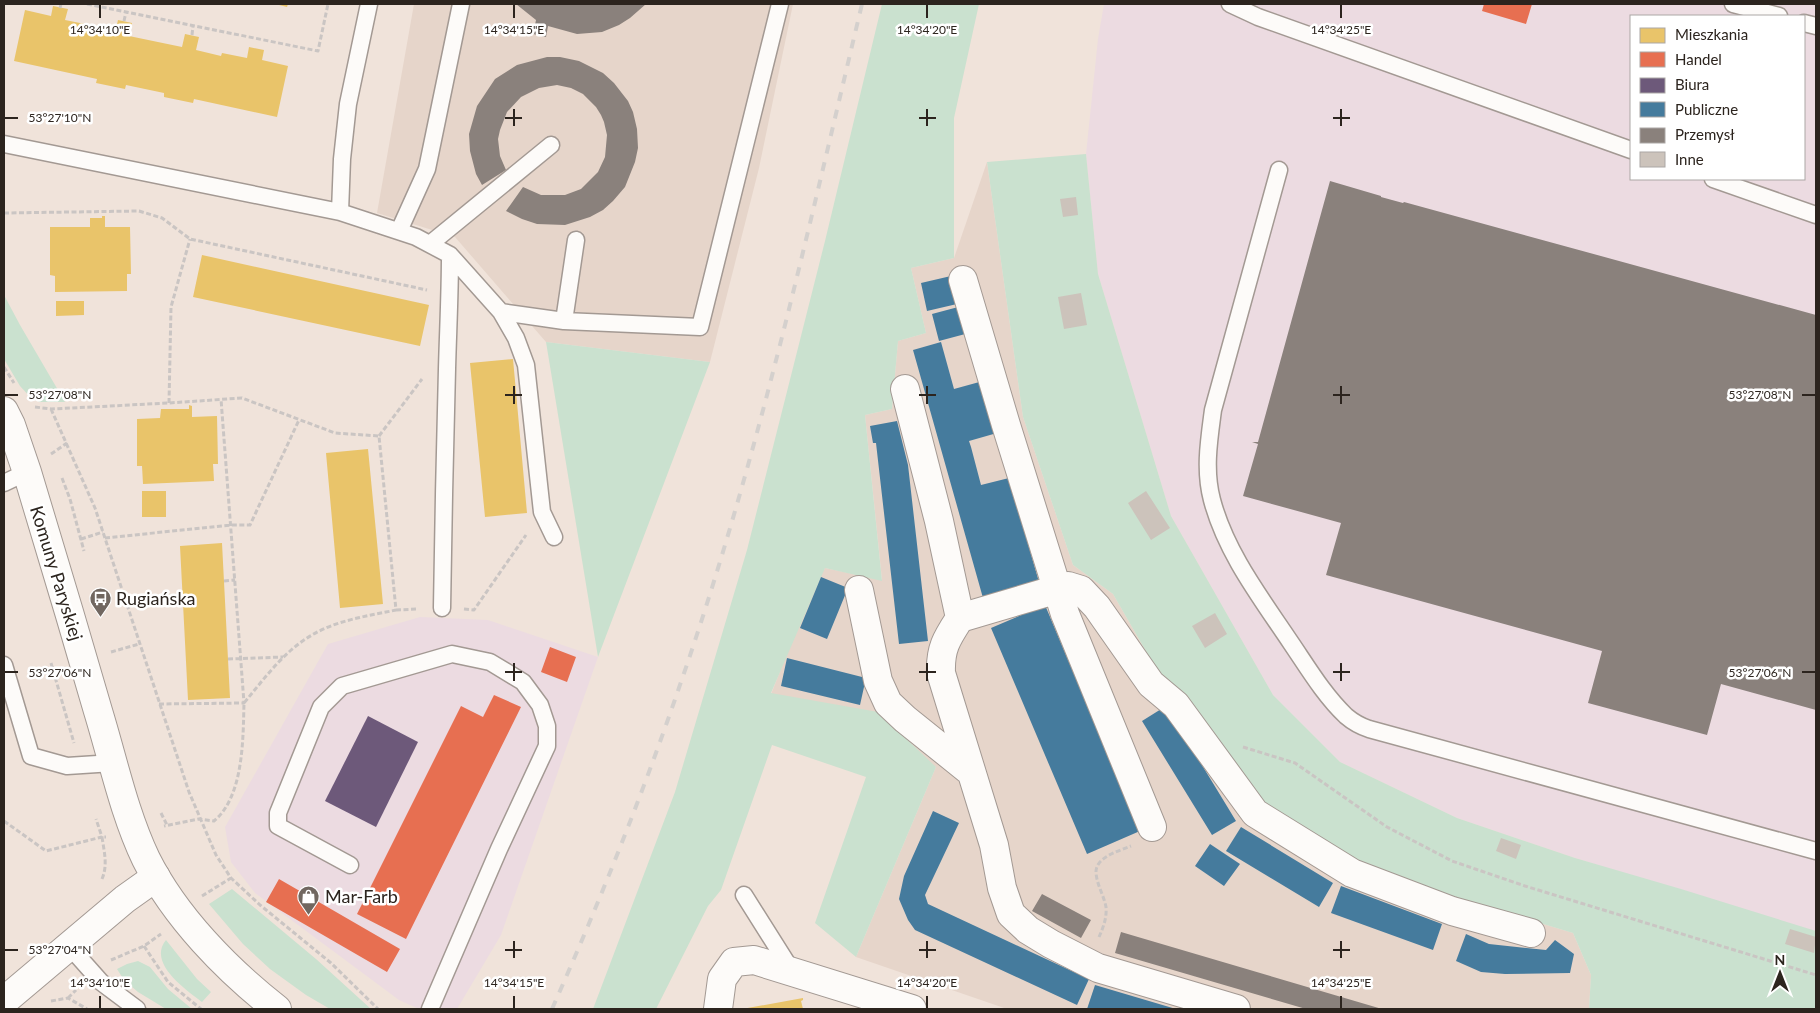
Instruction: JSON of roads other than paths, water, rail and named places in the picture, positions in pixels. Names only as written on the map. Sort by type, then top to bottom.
[{"type":"street","points":[[964,280],[1006,425],[1065,614],[1152,827]]},
{"type":"street","points":[[905,389],[939,521],[960,618]]},
{"type":"street","name":"Komuny Paryskiej","points":[[4,411],[16,440],[15,478],[114,763],[135,831],[146,859],[156,877]]},
{"type":"street","points":[[1236,1009],[1109,972],[1072,955],[1028,930],[1011,914],[1002,888],[994,845],[941,672],[940,657],[945,641],[960,618],[1068,586],[1076,587],[1087,596],[1151,684],[1176,704],[1254,813],[1352,873],[1452,911],[1531,933]]},
{"type":"street","points":[[859,590],[878,681],[888,703],[971,772]]},
{"type":"street","points":[[4,1001],[125,899],[156,877],[182,915],[214,952],[241,980],[277,1009]]},
{"type":"street","points":[[718,1009],[722,978],[734,962],[754,960],[912,1009]]},
{"type":"lane","points":[[340,212],[342,159],[348,104],[369,4]]},
{"type":"lane","points":[[400,231],[428,170],[461,4]]},
{"type":"lane","points":[[501,312],[564,321],[700,327],[780,4]]},
{"type":"lane","points":[[1230,4],[1258,17],[1630,150]]},
{"type":"lane","points":[[1733,4],[1775,15]]},
{"type":"lane","points":[[4,144],[340,212],[416,237],[450,255],[501,312],[516,338],[526,365],[542,512],[554,537]]},
{"type":"lane","points":[[430,244],[551,145]]},
{"type":"lane","points":[[1279,170],[1213,410],[1207,463],[1208,482],[1216,515],[1235,556],[1300,656],[1337,706],[1356,724],[1369,730],[1816,851]]},
{"type":"lane","points":[[1716,180],[1816,216]]},
{"type":"lane","points":[[564,321],[576,240]]},
{"type":"lane","points":[[442,608],[443,490],[450,255]]},
{"type":"lane","points":[[350,865],[278,826],[278,813],[321,708],[342,686],[452,654],[490,662],[523,682],[540,705],[547,726],[547,746],[499,849],[430,1009]]},
{"type":"lane","points":[[4,665],[31,756],[67,766],[114,763]]},
{"type":"lane","points":[[744,895],[793,972]]},
{"type":"lane","points":[[69,946],[101,982],[137,1009]]},
{"type":"railway","points":[[552,1009],[637,804],[682,679],[735,513],[780,344],[862,4]]},
{"type":"place","name":"Rugiańska","points":[[100,617]]},
{"type":"place","name":"Mar-Farb","points":[[309,915]]}]
